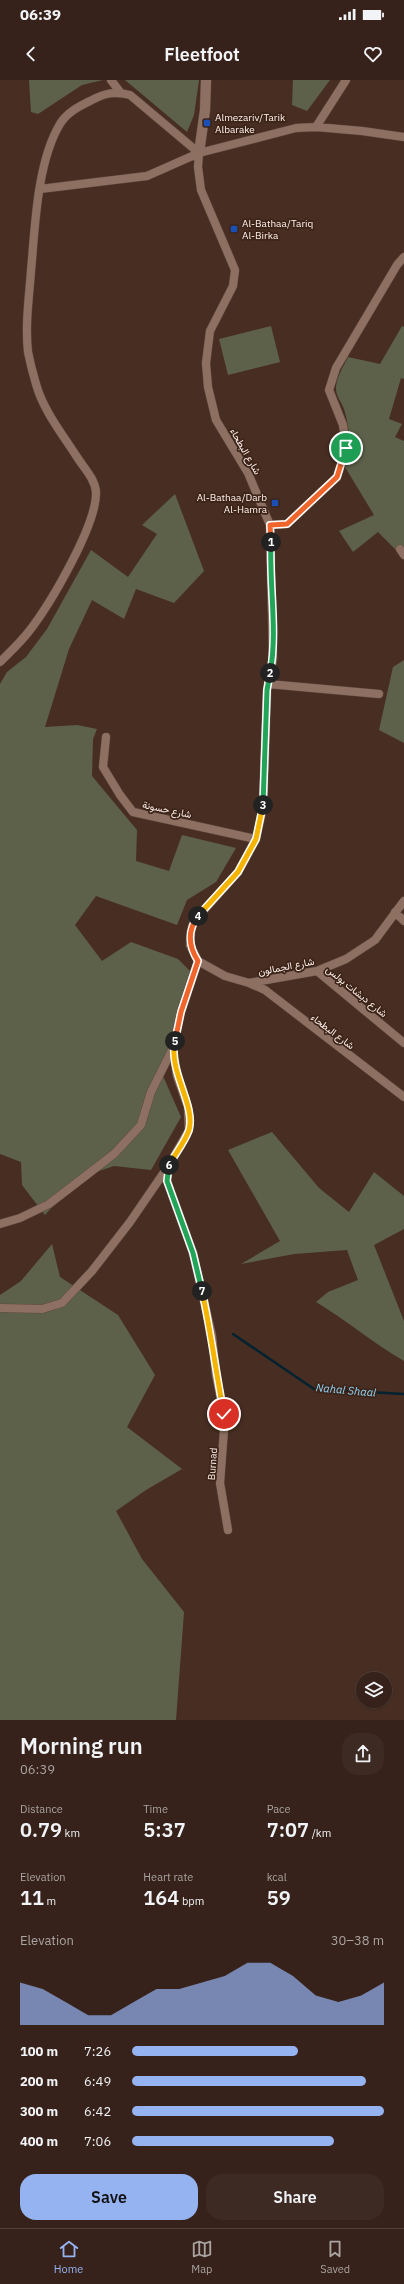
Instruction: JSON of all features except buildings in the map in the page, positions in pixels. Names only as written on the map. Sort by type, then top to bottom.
[{"type":"street","points":[[111,80],[120,92]]},
{"type":"street","points":[[198,153],[205,110],[206,80]]},
{"type":"street","points":[[316,127],[346,80]]},
{"type":"street","points":[[0,662],[29,631],[46,606],[84,536],[95,508],[96,491],[92,480],[42,399],[36,386],[28,351],[27,315],[36,216],[40,189],[51,144],[60,124],[78,107],[104,93],[120,92],[130,96],[198,153]]},
{"type":"street","points":[[40,189],[148,176],[198,153],[296,128],[316,127],[404,137]]},
{"type":"street","name":"شارع البطحاء","points":[[198,153],[198,167],[202,190],[235,270],[234,286],[210,331],[206,363],[208,387],[216,420],[248,473],[270,525],[273,659],[268,684],[263,807],[256,839],[238,872],[194,921],[191,931],[190,945],[198,961]]},
{"type":"street","points":[[270,525],[287,524],[337,477],[346,448],[343,425],[329,390],[336,368],[397,265],[404,257]]},
{"type":"street","points":[[268,684],[379,694]]},
{"type":"street","name":"شارع حسونة","points":[[106,737],[103,767],[120,795],[133,812],[256,839]]},
{"type":"street","name":"شارع الجمالون","points":[[198,961],[225,976],[249,983],[317,971],[346,960],[375,940],[404,901]]},
{"type":"street","points":[[395,912],[404,921]]},
{"type":"street","points":[[0,1224],[20,1218],[49,1204],[114,1154],[141,1124],[151,1092],[173,1048],[181,1012],[198,961]]},
{"type":"street","name":"شارع دبشات بولس","points":[[317,971],[404,1043]]},
{"type":"street","name":"شارع البطحاء","points":[[249,983],[265,990],[404,1097]]},
{"type":"street","points":[[0,1308],[42,1309],[62,1303],[92,1270],[130,1222],[168,1167],[189,1130],[188,1107],[177,1076],[173,1048]]},
{"type":"street","name":"Burnad","points":[[168,1167],[167,1181],[193,1253],[212,1336],[216,1375],[224,1414],[220,1483],[228,1530]]},
{"type":"green space","points":[[29,80],[103,80],[82,85],[38,114],[31,112]]},
{"type":"green space","points":[[125,80],[199,80],[194,115],[187,132]]},
{"type":"green space","points":[[293,80],[330,80],[307,111],[292,105]]},
{"type":"green space","points":[[271,326],[280,362],[228,375],[219,339]]},
{"type":"green space","points":[[402,326],[404,327],[404,379],[401,378],[389,419],[402,424],[395,437],[404,441],[404,558],[378,532],[353,552],[339,531],[374,515],[345,467],[349,446],[349,431],[344,409],[336,389],[338,377],[348,357],[380,364]]},
{"type":"green space","points":[[175,494],[204,571],[174,603],[136,589],[124,619],[92,600],[69,649],[45,727],[77,725],[97,729],[93,739],[92,776],[137,830],[136,861],[169,871],[182,835],[236,848],[216,882],[187,900],[177,925],[96,896],[75,925],[102,961],[131,942],[178,959],[193,974],[173,1057],[163,1076],[181,1117],[151,1170],[114,1166],[78,1178],[45,1215],[22,1185],[21,1162],[0,1154],[0,684],[7,672],[26,657],[47,629],[91,550],[128,577],[157,534],[142,525]]},
{"type":"green space","points":[[404,660],[404,743],[379,730],[393,667]]},
{"type":"green space","points":[[272,1132],[319,1188],[349,1212],[374,1172],[404,1196],[404,1229],[374,1245],[404,1321],[404,1361],[316,1302],[328,1292],[358,1280],[347,1250],[294,1254],[241,1264],[280,1241],[228,1150]]},
{"type":"green space","points":[[52,1244],[60,1277],[118,1315],[155,1375],[127,1427],[182,1469],[146,1490],[116,1511],[142,1559],[184,1612],[176,1720],[0,1720],[0,1295],[21,1281]]},
{"type":"waterway","name":"Nahal Shaal","points":[[233,1334],[314,1389],[404,1394]]},
{"type":"place","name":"Almezariv/Tarik Albarake","points":[[207,123]]},
{"type":"place","name":"Al-Bathaa/Tariq Al-Birka","points":[[234,229]]},
{"type":"place","name":"Al-Bathaa/Darb Al-Hamra","points":[[275,503]]},
{"type":"route","points":[[224,1414],[216,1375],[212,1336],[193,1253],[167,1181],[168,1167],[189,1130],[188,1107],[177,1076],[173,1048],[181,1012],[198,961],[190,945],[191,931],[194,921],[204,908],[226,888],[238,872],[256,839],[263,807],[267,690],[273,659],[270,571],[272,538],[270,525],[287,524],[337,477],[346,448]]}]
